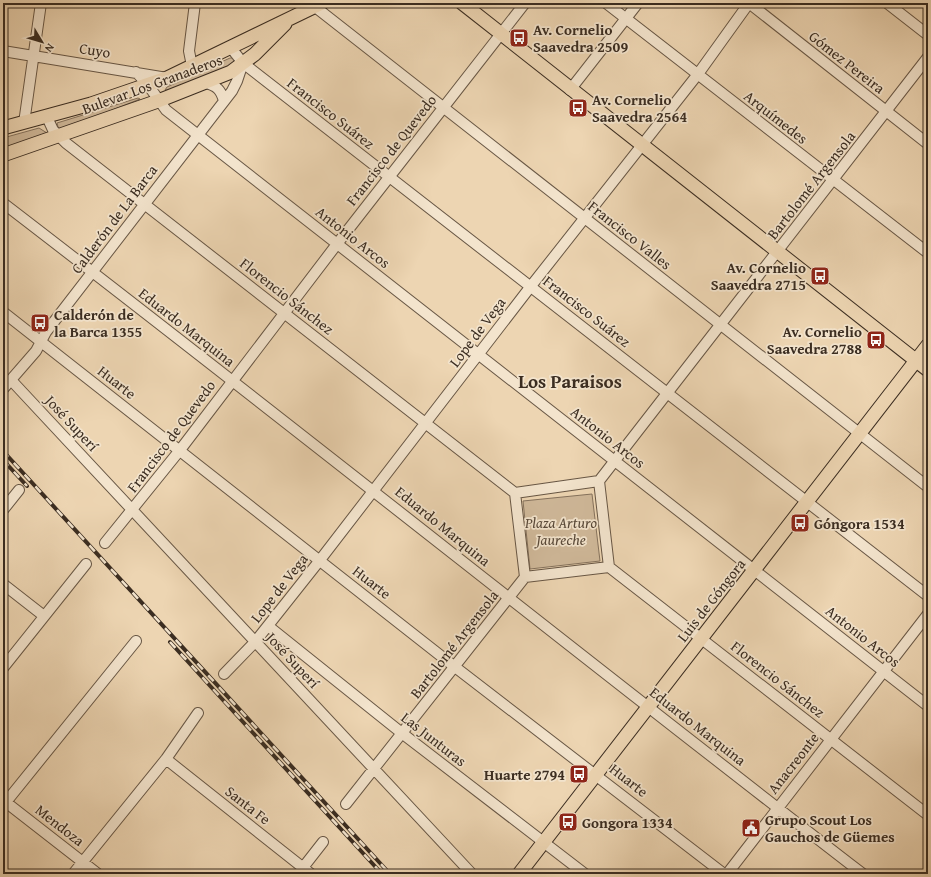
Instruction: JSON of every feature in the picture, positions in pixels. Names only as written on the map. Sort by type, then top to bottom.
[{"type":"main road","points":[[462,3],[570,90],[928,370]]},
{"type":"main road","name":"Bulevar Los Granaderos","points":[[3,128],[91,104],[167,78],[318,5]]},
{"type":"main road","name":"Bulevar Los Granaderos","points":[[3,155],[158,101],[206,83],[230,72],[243,63],[295,15]]},
{"type":"main road","name":"Luis de Góngora","points":[[519,874],[928,345]]},
{"type":"street","points":[[24,122],[41,3]]},
{"type":"street","points":[[192,66],[189,51],[196,3]]},
{"type":"street","name":"Francisco de Quevedo","points":[[104,543],[133,510],[180,450],[389,176],[524,3]]},
{"type":"street","name":"Arquímedes","points":[[606,3],[928,253]]},
{"type":"street","points":[[570,90],[638,3]]},
{"type":"street","name":"Lope de Vega","points":[[224,674],[255,642],[320,560],[531,286],[698,74],[749,3]]},
{"type":"street","name":"Gómez Pereira","points":[[749,3],[928,144]]},
{"type":"street","points":[[887,3],[928,36]]},
{"type":"street","name":"Francisco Valles","points":[[318,5],[443,107],[928,487]]},
{"type":"street","name":"Francisco Suárez","points":[[231,48],[243,63],[531,286],[667,394],[807,500],[928,596]]},
{"type":"street","name":"Cuyo","points":[[3,51],[167,78]]},
{"type":"street","name":"Bartolomé Argensola","points":[[598,481],[778,252],[928,57]]},
{"type":"street","name":"Calderón de La Barca","points":[[3,389],[36,351],[46,332],[224,101],[237,81],[243,63]]},
{"type":"street","points":[[136,72],[148,84],[158,101]]},
{"type":"street","points":[[206,83],[215,86],[220,90],[224,101]]},
{"type":"street","name":"Antonio Arcos","points":[[158,101],[166,110],[197,135],[928,706]]},
{"type":"street","name":"Florencio Sánchez","points":[[47,117],[57,135],[515,493]]},
{"type":"street","name":"Eduardo Marquina","points":[[3,203],[374,490],[508,598],[863,874]]},
{"type":"street","name":"Huarte","points":[[3,312],[456,667],[725,874]]},
{"type":"street","name":"José Superí","points":[[11,380],[472,874]]},
{"type":"street","points":[[598,481],[610,567],[525,577],[515,493],[598,481]]},
{"type":"street","points":[[3,510],[19,490]]},
{"type":"street","points":[[3,668],[86,564]]},
{"type":"street","name":"Florencio Sánchez","points":[[610,567],[928,814]]},
{"type":"street","name":"Bartolomé Argensola","points":[[346,804],[456,667],[525,577]]},
{"type":"street","points":[[3,584],[44,616]]},
{"type":"street","name":"Anacreonte","points":[[725,874],[928,614]]},
{"type":"street","name":"Las Junturas","points":[[268,626],[403,734],[585,874]]},
{"type":"street","points":[[5,801],[136,641]]},
{"type":"street","points":[[73,874],[166,759],[198,713]]},
{"type":"street","name":"Santa Fe","points":[[166,759],[304,872]]},
{"type":"street","name":"Mendoza","points":[[5,801],[98,874]]},
{"type":"street","points":[[304,872],[323,842]]},
{"type":"green space","points":[[230,58],[233,58],[235,62],[233,65],[170,90],[165,90],[167,87]]},
{"type":"green space","points":[[138,98],[140,99],[59,131],[57,123]]},
{"type":"green space","points":[[39,128],[47,133],[3,150],[3,138]]},
{"type":"green space","name":"Plaza Arturo Jaureche","points":[[592,494],[600,561],[530,569],[523,501]]},
{"type":"railway","points":[[3,451],[390,874]]},
{"type":"railway","points":[[3,460],[27,486]]},
{"type":"railway","points":[[170,642],[382,874]]},
{"type":"place","name":"Av. Cornelio Saavedra 2509","points":[[519,38]]},
{"type":"place","name":"Av. Cornelio Saavedra 2564","points":[[578,108]]},
{"type":"place","name":"Av. Cornelio Saavedra 2715","points":[[820,276]]},
{"type":"place","name":"Calderón de la Barca 1355","points":[[40,323]]},
{"type":"place","name":"Av. Cornelio Saavedra 2788","points":[[876,340]]},
{"type":"place","name":"Góngora 1534","points":[[800,523]]},
{"type":"place","name":"Huarte 2794","points":[[579,774]]},
{"type":"place","name":"Gongora 1334","points":[[568,822]]},
{"type":"place","name":"Grupo Scout Los Gauchos de Güemes","points":[[751,828]]},
{"type":"district","name":"Los Paraisos","points":[[570,381]]}]
